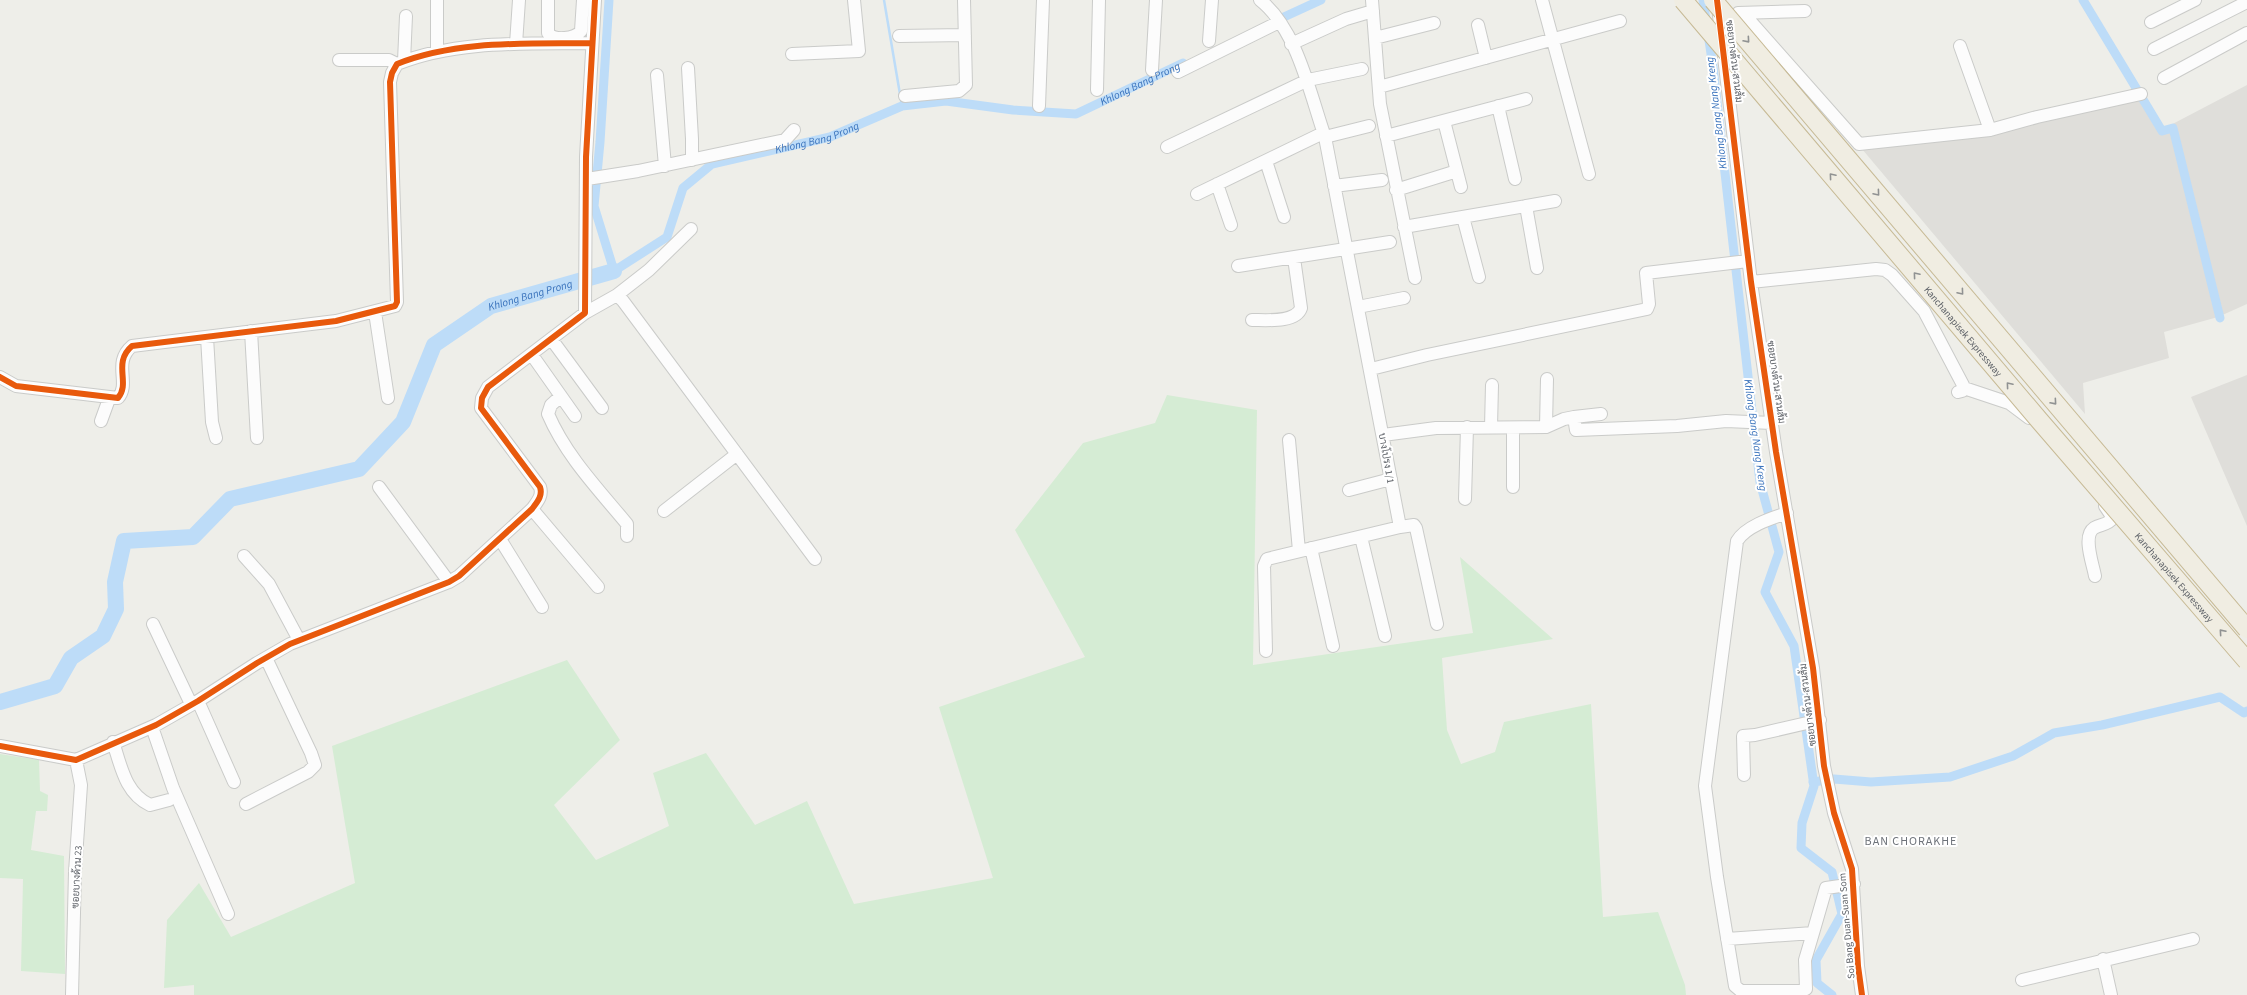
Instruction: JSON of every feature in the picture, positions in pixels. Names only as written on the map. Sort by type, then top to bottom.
[{"type":"highway","name":"Kanchanapisek Expressway","points":[[1683,0],[2039,420],[2247,661]]},
{"type":"highway","name":"Kanchanapisek Expressway","points":[[1716,6],[2247,629]]},
{"type":"street","points":[[437,0],[437,51]]},
{"type":"street","points":[[516,44],[519,0]]},
{"type":"street","points":[[548,0],[548,33],[553,38],[576,36],[581,31],[583,0]]},
{"type":"street","points":[[586,313],[584,300],[585,273],[594,178],[586,157],[591,42],[595,0]]},
{"type":"street","points":[[792,54],[859,51],[854,0]]},
{"type":"street","points":[[905,96],[959,91],[964,88],[968,82],[964,0]]},
{"type":"street","points":[[1039,106],[1043,0]]},
{"type":"street","points":[[1097,90],[1099,0]]},
{"type":"street","points":[[1152,70],[1156,0]]},
{"type":"street","points":[[1209,41],[1212,0]]},
{"type":"street","points":[[1542,0],[1589,174]]},
{"type":"street","name":"ซอยบางด้วน-สวนส้ม","points":[[1717,0],[1716,6],[1738,262],[1751,282],[1766,423],[1785,513],[1813,668],[1816,720],[1828,787]]},
{"type":"street","points":[[2151,22],[2195,0]]},
{"type":"street","points":[[2154,49],[2247,2]]},
{"type":"street","name":"บางโปรง 1/1","points":[[1264,3],[1278,20],[1292,44],[1308,80],[1324,135],[1371,369],[1399,521]]},
{"type":"street","points":[[1292,44],[1373,5],[1379,87],[1386,136],[1415,278]]},
{"type":"street","points":[[1716,6],[1743,13],[1805,11]]},
{"type":"street","points":[[1743,13],[1859,144],[1990,130],[2037,117],[2141,94]]},
{"type":"street","points":[[0,377],[16,386],[118,398],[121,395],[122,358],[132,346],[207,338],[250,331],[287,328],[390,309],[395,306],[398,302],[390,82],[392,73],[401,62],[406,16]]},
{"type":"street","points":[[1178,72],[1278,20]]},
{"type":"street","points":[[1379,87],[1552,41],[1620,21]]},
{"type":"street","points":[[1375,38],[1434,23]]},
{"type":"street","points":[[1478,25],[1486,58]]},
{"type":"street","points":[[2164,78],[2247,33]]},
{"type":"street","points":[[899,36],[965,35]]},
{"type":"street","points":[[339,60],[389,60],[401,62],[437,51],[516,44],[591,42]]},
{"type":"street","points":[[1960,46],[1990,130]]},
{"type":"street","points":[[688,68],[692,160]]},
{"type":"street","points":[[1167,147],[1308,80],[1362,69]]},
{"type":"street","points":[[658,75],[666,166]]},
{"type":"street","points":[[1386,136],[1526,99]]},
{"type":"street","points":[[1498,106],[1515,179]]},
{"type":"street","points":[[1444,121],[1461,187]]},
{"type":"street","points":[[1197,194],[1324,135],[1369,126]]},
{"type":"street","points":[[594,178],[666,166],[785,140],[794,130]]},
{"type":"street","points":[[1266,161],[1284,217]]},
{"type":"street","points":[[1396,190],[1457,172]]},
{"type":"street","points":[[1334,186],[1382,180]]},
{"type":"street","points":[[1217,184],[1230,226]]},
{"type":"street","points":[[1404,227],[1555,201]]},
{"type":"street","points":[[1526,206],[1537,268]]},
{"type":"street","points":[[1463,217],[1479,277]]},
{"type":"street","points":[[0,746],[76,760],[113,742],[152,727],[195,703],[266,658],[295,642],[449,582],[459,576],[532,510],[542,492],[540,487],[482,408],[482,398],[488,387],[586,313],[617,296],[649,270],[691,229]]},
{"type":"street","points":[[1238,266],[1390,242]]},
{"type":"street","points":[[1252,320],[1293,318],[1300,312],[1301,308],[1294,258]]},
{"type":"street","points":[[1371,369],[1427,355],[1647,309],[1649,304],[1646,273],[1738,262]]},
{"type":"street","points":[[1751,282],[1876,269],[1886,270],[1924,311],[1961,390],[1998,398],[2024,413],[2112,514],[2113,518],[2110,523],[2094,528],[2089,533],[2088,540],[2095,576]]},
{"type":"street","points":[[617,296],[623,301],[815,559]]},
{"type":"street","points":[[1358,307],[1404,298]]},
{"type":"street","points":[[375,312],[388,398]]},
{"type":"street","points":[[250,331],[257,438]]},
{"type":"street","points":[[207,338],[212,422],[216,438]]},
{"type":"street","points":[[552,340],[602,408]]},
{"type":"street","points":[[532,354],[575,416]]},
{"type":"street","points":[[1546,427],[1547,379]]},
{"type":"street","points":[[1491,427],[1492,385]]},
{"type":"street","points":[[561,396],[551,405],[548,414],[555,430],[599,493],[627,524],[627,536]]},
{"type":"street","points":[[101,421],[109,398]]},
{"type":"street","points":[[1383,435],[1425,428],[1546,427],[1564,419],[1601,414]]},
{"type":"street","points":[[1574,417],[1576,430],[1747,421],[1766,423]]},
{"type":"street","points":[[1465,499],[1467,427]]},
{"type":"street","points":[[1513,428],[1513,487]]},
{"type":"street","points":[[1289,440],[1299,551]]},
{"type":"street","points":[[664,511],[737,454]]},
{"type":"street","points":[[1349,490],[1391,479]]},
{"type":"street","points":[[379,487],[449,582]]},
{"type":"street","points":[[532,510],[598,587]]},
{"type":"street","points":[[1785,513],[1767,520],[1745,533],[1737,541],[1705,792],[1727,939],[1737,990],[1801,991],[1806,989],[1805,960],[1814,933],[1825,889],[1828,887],[1851,885]]},
{"type":"street","points":[[1266,651],[1264,562],[1267,559],[1361,537],[1399,521],[1414,525],[1416,528],[1437,624]]},
{"type":"street","points":[[1361,537],[1386,636]]},
{"type":"street","points":[[500,539],[542,607]]},
{"type":"street","points":[[1312,548],[1333,646]]},
{"type":"street","points":[[244,556],[269,584],[295,642]]},
{"type":"street","points":[[153,624],[195,703],[234,782]]},
{"type":"street","points":[[246,804],[308,772],[315,765],[311,753],[266,658]]},
{"type":"street","points":[[1744,775],[1743,736],[1755,735],[1816,720]]},
{"type":"street","points":[[152,727],[173,788],[228,914]]},
{"type":"street","points":[[113,742],[127,783],[133,793],[150,805],[169,800]]},
{"type":"street","name":"ซอยบางด้วน 23","points":[[72,995],[75,872],[81,785],[76,760]]},
{"type":"street","name":"Soi Bang Duan-Suan Som","points":[[1828,787],[1852,868],[1851,885],[1862,995]]},
{"type":"street","points":[[1727,939],[1814,933]]},
{"type":"street","points":[[2022,980],[2103,959],[2193,939]]},
{"type":"street","points":[[2103,959],[2111,995]]},
{"type":"shaded area","points":[[2247,85],[2247,304],[2218,317],[2164,332],[2169,358],[2083,383],[2085,414],[1862,149],[2143,100],[2163,129]]},
{"type":"shaded area","points":[[2247,375],[2247,526],[2191,397]]},
{"type":"green space","points":[[1167,395],[1257,410],[1253,665],[1473,633],[1460,557],[1553,639],[1442,658],[1447,730],[1461,764],[1495,752],[1504,722],[1591,704],[1603,917],[1658,912],[1685,985],[1686,995],[194,995],[194,985],[164,988],[167,920],[199,883],[231,937],[355,883],[332,746],[567,660],[620,740],[554,805],[596,860],[669,826],[653,773],[706,753],[755,825],[807,801],[854,904],[993,878],[939,707],[1085,657],[1015,530],[1083,443],[1155,423]]},
{"type":"green space","points":[[0,754],[39,760],[40,791],[48,795],[47,811],[36,811],[31,850],[64,856],[65,974],[21,971],[23,879],[0,878]]},
{"type":"waterway","name":"Khlong Bang Prong","points":[[609,0],[600,142],[594,206],[614,271],[667,237],[683,188],[712,164],[830,137],[902,106],[946,101],[1013,110],[1076,114],[1183,63]]},
{"type":"waterway","points":[[884,0],[902,106]]},
{"type":"waterway","name":"Khlong Bang Prong","points":[[1273,22],[1321,0]]},
{"type":"waterway","name":"Khlong Bang Nang Kreng","points":[[1703,0],[1713,67],[1760,482],[1779,552],[1765,592],[1794,646],[1814,786],[1802,823],[1801,848],[1832,872],[1842,914],[1816,960],[1817,983],[1832,995]]},
{"type":"waterway","points":[[2083,0],[2162,131],[2173,128],[2220,318]]},
{"type":"waterway","name":"Khlong Bang Prong","points":[[0,702],[55,686],[71,658],[103,636],[116,609],[115,582],[124,541],[193,537],[230,499],[359,469],[403,422],[434,345],[491,306],[614,271]]},
{"type":"waterway","points":[[1813,782],[1834,779],[1871,782],[1950,777],[2013,756],[2054,733],[2102,725],[2220,697],[2244,713],[2247,711]]},
{"type":"cycle path","points":[[0,746],[76,760],[156,725],[290,644],[449,582],[459,576],[532,509],[540,496],[540,487],[481,408],[482,398],[488,387],[585,313],[586,157],[595,0]]},
{"type":"cycle path","points":[[1717,0],[1751,282],[1776,452],[1813,668],[1824,766],[1834,813],[1852,869],[1858,966],[1862,995]]},
{"type":"cycle path","points":[[0,377],[16,386],[118,398],[122,392],[123,386],[123,359],[126,352],[132,346],[336,321],[395,306],[397,302],[390,82],[392,73],[397,64],[420,56],[468,47],[517,44],[591,43]]},
{"type":"district","name":"BAN CHORAKHE","points":[[1911,841]]}]
